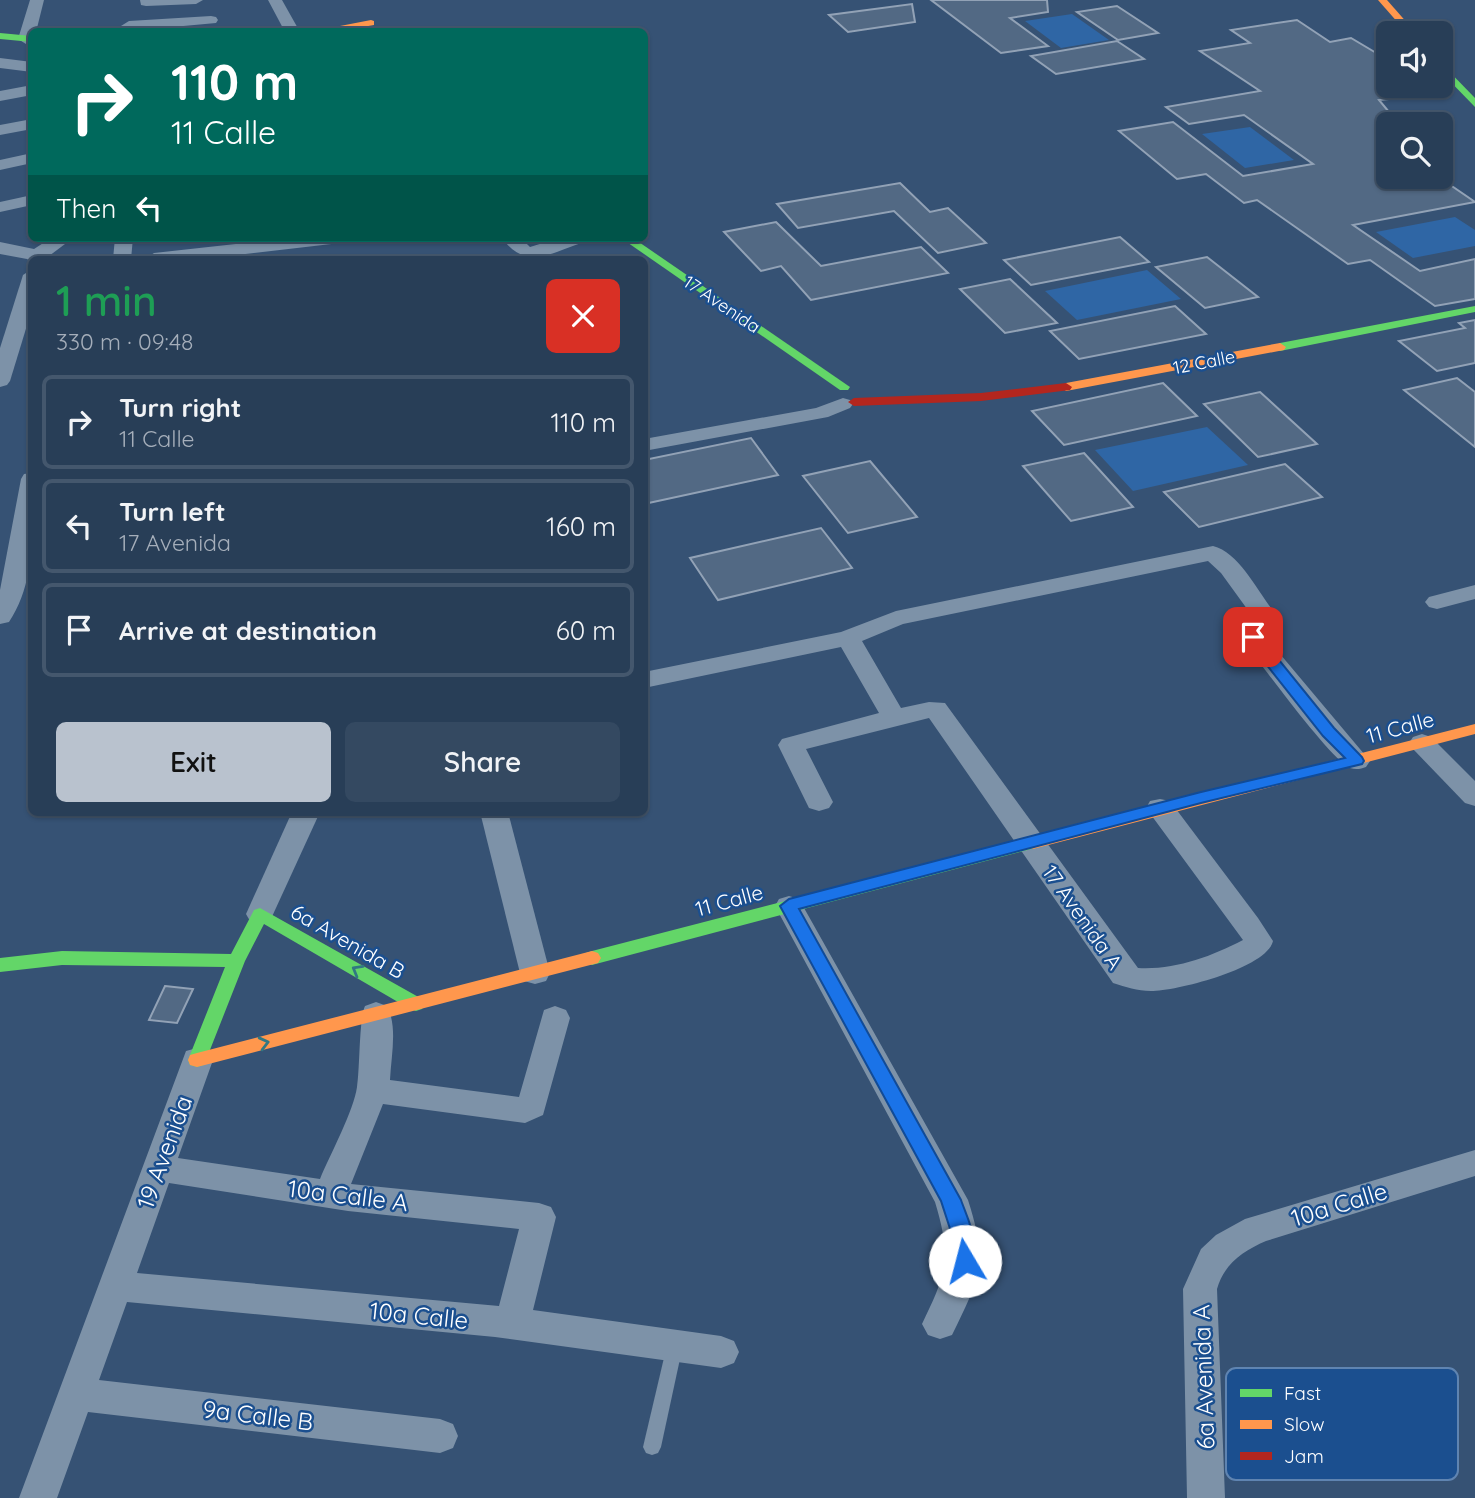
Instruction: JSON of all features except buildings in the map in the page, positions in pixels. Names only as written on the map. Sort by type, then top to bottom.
[{"type":"street","points":[[31,28],[37,0]]},
{"type":"street","points":[[146,2],[196,0]]},
{"type":"street","points":[[130,26],[210,26],[217,0]]},
{"type":"street","points":[[275,0],[291,28]]},
{"type":"street","points":[[1382,0],[1401,21]]},
{"type":"street","points":[[336,28],[370,22]]},
{"type":"street","points":[[0,36],[28,39]]},
{"type":"street","points":[[0,63],[28,66]]},
{"type":"street","points":[[1453,79],[1475,104]]},
{"type":"street","points":[[0,96],[28,91]]},
{"type":"street","points":[[0,130],[28,125]]},
{"type":"street","points":[[0,165],[28,159]]},
{"type":"street","points":[[0,207],[28,201]]},
{"type":"street","points":[[43,256],[59,242]]},
{"type":"street","points":[[181,256],[305,242]]},
{"type":"street","points":[[516,242],[529,253],[566,242]]},
{"type":"street","name":"17 Avenida","points":[[632,242],[819,370],[842,395]]},
{"type":"street","points":[[0,248],[28,260]]},
{"type":"street","points":[[0,381],[3,361],[28,284]]},
{"type":"street","name":"12 Calle","points":[[648,444],[821,413],[842,395],[930,399],[1012,395],[1081,385],[1475,309]]},
{"type":"street","points":[[10,598],[28,501]]},
{"type":"street","points":[[648,679],[848,638],[896,618],[1213,553],[1229,568],[1262,613],[1253,637],[1329,732],[1356,761]]},
{"type":"street","points":[[1437,602],[1475,592]]},
{"type":"street","points":[[819,802],[790,746],[895,719],[848,638]]},
{"type":"street","name":"17 Avenida A","points":[[895,719],[929,707],[936,709],[1124,975],[1133,980],[1161,980],[1207,966],[1257,946],[1258,941],[1160,808]]},
{"type":"street","name":"11 Calle","points":[[197,1060],[1160,808],[1475,729]]},
{"type":"street","points":[[1422,743],[1475,797]]},
{"type":"street","name":"19 Avenida","points":[[38,1498],[197,1060],[236,961],[260,915],[304,816]]},
{"type":"street","points":[[495,816],[535,973]]},
{"type":"street","points":[[789,906],[951,1200],[964,1241],[965,1261],[960,1285],[940,1324]]},
{"type":"street","name":"6a Avenida B","points":[[260,915],[416,1004]]},
{"type":"street","points":[[0,965],[62,958],[236,961]]},
{"type":"street","points":[[331,1193],[373,1090],[378,1027],[376,1014]]},
{"type":"street","points":[[373,1090],[529,1109],[555,1018]]},
{"type":"street","name":"10a Calle","points":[[1211,1259],[1236,1238],[1257,1229],[1475,1163]]},
{"type":"street","name":"10a Calle A","points":[[157,1168],[331,1193],[539,1217],[512,1325]]},
{"type":"street","name":"6a Avenida A","points":[[1206,1498],[1200,1289],[1211,1259]]},
{"type":"street","name":"10a Calle","points":[[116,1286],[268,1298],[721,1352]]},
{"type":"street","name":"9a Calle B","points":[[75,1394],[440,1436]]},
{"type":"lane","points":[[652,1447],[675,1345]]},
{"type":"shaded area","points":[[1072,14],[1109,40],[1061,48],[1025,21]]},
{"type":"shaded area","points":[[1250,127],[1294,160],[1245,168],[1202,134]]},
{"type":"shaded area","points":[[1455,217],[1475,230],[1475,246],[1413,258],[1376,232]]},
{"type":"shaded area","points":[[1147,270],[1181,299],[1077,320],[1045,291]]},
{"type":"shaded area","points":[[1207,427],[1248,465],[1133,491],[1095,450]]},
{"type":"traffic: fast","points":[[0,36],[28,39]]},
{"type":"traffic: fast","points":[[1453,79],[1475,104]]},
{"type":"traffic: fast","points":[[632,242],[844,387]]},
{"type":"traffic: fast","points":[[1280,347],[1475,309]]},
{"type":"traffic: fast","points":[[592,958],[1033,843]]},
{"type":"traffic: fast","points":[[197,1060],[236,961],[260,914],[416,1004]]},
{"type":"traffic: fast","points":[[0,965],[62,958],[236,961]]},
{"type":"traffic: slow","points":[[1382,0],[1401,21]]},
{"type":"traffic: slow","points":[[339,28],[371,23]]},
{"type":"traffic: slow","points":[[1066,387],[1280,347]]},
{"type":"traffic: slow","points":[[1033,843],[1475,729]]},
{"type":"traffic: slow","points":[[197,1060],[592,958]]},
{"type":"traffic: jam","points":[[854,402],[981,397],[1066,387]]},
{"type":"route","points":[[965,1261],[964,1241],[951,1200],[789,906],[1201,798],[1356,761],[1329,732],[1253,637]]}]
